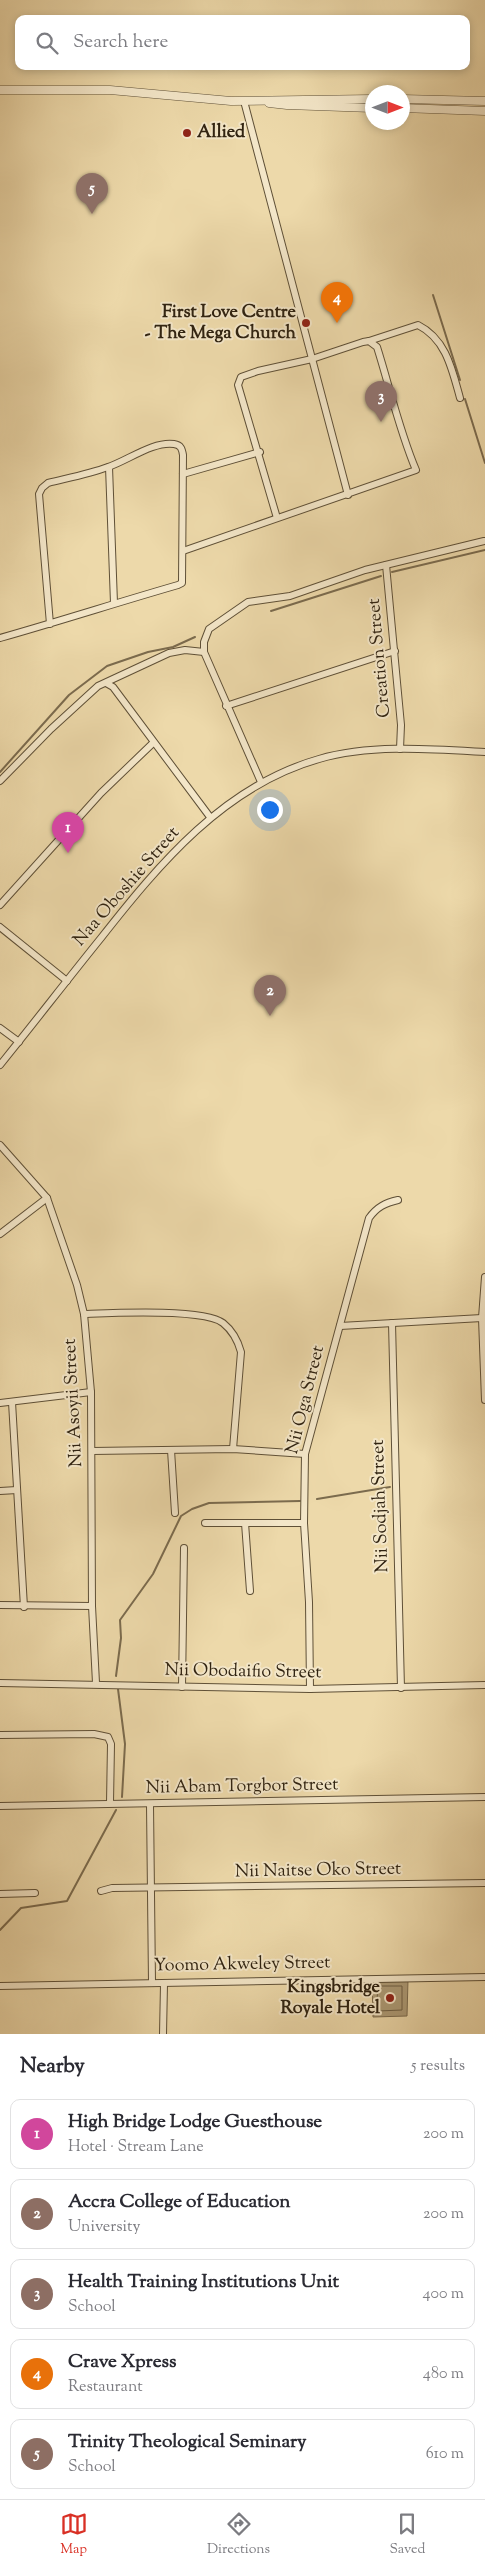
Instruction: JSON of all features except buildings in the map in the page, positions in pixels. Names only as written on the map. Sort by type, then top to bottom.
[{"type":"street","points":[[0,90],[110,90],[244,101],[365,99]]},
{"type":"street","points":[[410,99],[485,101]]},
{"type":"street","points":[[263,100],[286,106],[365,108]]},
{"type":"street","points":[[244,101],[348,495]]},
{"type":"street","points":[[410,108],[485,111]]},
{"type":"street","points":[[277,518],[260,452],[238,385],[241,377],[258,371],[312,359],[418,325],[430,331],[444,348],[460,398]]},
{"type":"street","points":[[183,551],[416,470],[401,434],[378,347],[369,342]]},
{"type":"street","points":[[0,638],[50,624],[182,583],[183,455],[181,448],[176,444],[142,451],[109,467],[48,484],[42,488],[39,494],[50,624]]},
{"type":"street","points":[[183,474],[260,452]]},
{"type":"street","points":[[109,467],[114,603]]},
{"type":"street","points":[[261,782],[226,706],[204,652],[204,642],[209,629],[248,602],[290,596],[386,565],[484,541]]},
{"type":"street","name":"Creation Street","points":[[386,565],[401,725],[400,749]]},
{"type":"street","points":[[0,781],[51,729],[98,686],[169,653],[185,650],[204,652]]},
{"type":"street","points":[[226,706],[394,651]]},
{"type":"street","points":[[106,683],[113,687],[210,817]]},
{"type":"street","points":[[0,905],[101,793],[153,743]]},
{"type":"street","name":"Naa Oboshie Street","points":[[0,1066],[157,870],[210,817],[261,782],[320,759],[400,749],[485,752]]},
{"type":"street","points":[[0,927],[67,980]]},
{"type":"street","points":[[0,1028],[19,1042]]},
{"type":"street","name":"Nii Asoyii Street","points":[[0,1145],[48,1198],[77,1285],[84,1314],[91,1392],[92,1606],[96,1683]]},
{"type":"street","points":[[0,1234],[48,1198]]},
{"type":"street","name":"Nii Oga Street","points":[[310,1689],[309,1602],[304,1523],[305,1454],[369,1218],[375,1209],[383,1204],[398,1200]]},
{"type":"street","points":[[485,1277],[482,1318],[485,1400]]},
{"type":"street","points":[[84,1314],[121,1313],[204,1316],[222,1322],[236,1337],[241,1352],[233,1449]]},
{"type":"street","points":[[340,1326],[482,1318]]},
{"type":"street","name":"Nii Sodjah Street","points":[[392,1323],[401,1688]]},
{"type":"street","points":[[0,1403],[91,1392]]},
{"type":"street","points":[[12,1402],[24,1607]]},
{"type":"street","points":[[92,1451],[233,1449],[305,1454]]},
{"type":"street","points":[[171,1450],[175,1513]]},
{"type":"street","points":[[0,1492],[17,1490]]},
{"type":"street","points":[[205,1523],[304,1523]]},
{"type":"street","points":[[245,1523],[250,1591]]},
{"type":"street","points":[[182,1687],[184,1548]]},
{"type":"street","points":[[0,1605],[24,1607],[92,1606]]},
{"type":"street","name":"Nii Obodaifio Street","points":[[0,1683],[96,1683],[182,1687],[310,1689],[401,1688],[485,1684]]},
{"type":"street","points":[[0,1735],[94,1734],[108,1737],[111,1744],[110,1803]]},
{"type":"street","name":"Nii Abam Torgbor Street","points":[[0,1806],[110,1803],[150,1805],[485,1797]]},
{"type":"street","points":[[150,1805],[152,1983]]},
{"type":"street","name":"Nii Naitse Oko Street","points":[[101,1891],[112,1888],[485,1883]]},
{"type":"street","points":[[0,1894],[36,1893]]},
{"type":"street","name":"Yoomo Akweley Street","points":[[0,1986],[164,1984],[322,1978],[485,1977]]},
{"type":"street","points":[[163,2034],[164,1984]]},
{"type":"water","name":"Kingsbridge Royale Hotel","points":[[408,1980],[407,2016],[373,2017],[372,1981]]},
{"type":"waterway","points":[[433,295],[460,380]]},
{"type":"waterway","points":[[465,399],[485,463]]},
{"type":"waterway","points":[[392,572],[485,550]]},
{"type":"waterway","points":[[271,611],[381,576]]},
{"type":"waterway","points":[[0,772],[69,695],[107,666],[148,652],[173,647],[195,637]]},
{"type":"waterway","points":[[317,1499],[390,1487]]},
{"type":"waterway","points":[[116,1676],[121,1638],[120,1620],[153,1574],[181,1516],[192,1509],[209,1503],[300,1501]]},
{"type":"waterway","points":[[118,1689],[125,1744],[122,1797]]},
{"type":"waterway","points":[[0,1930],[21,1908],[67,1901],[116,1810]]},
{"type":"place","name":"Allied","points":[[187,133]]},
{"type":"place","name":"Trinity Theological Seminary","points":[[92,214]]},
{"type":"place","name":"First Love Centre - The Mega Church","points":[[306,323]]},
{"type":"place","name":"Crave Xpress","points":[[337,323]]},
{"type":"place","name":"Health Training Institutions Unit","points":[[381,422]]},
{"type":"place","name":"High Bridge Lodge Guesthouse","points":[[68,853]]},
{"type":"place","name":"Accra College of Education","points":[[270,1016]]},
{"type":"place","name":"Kingsbridge Royale Hotel","points":[[390,1998]]}]
